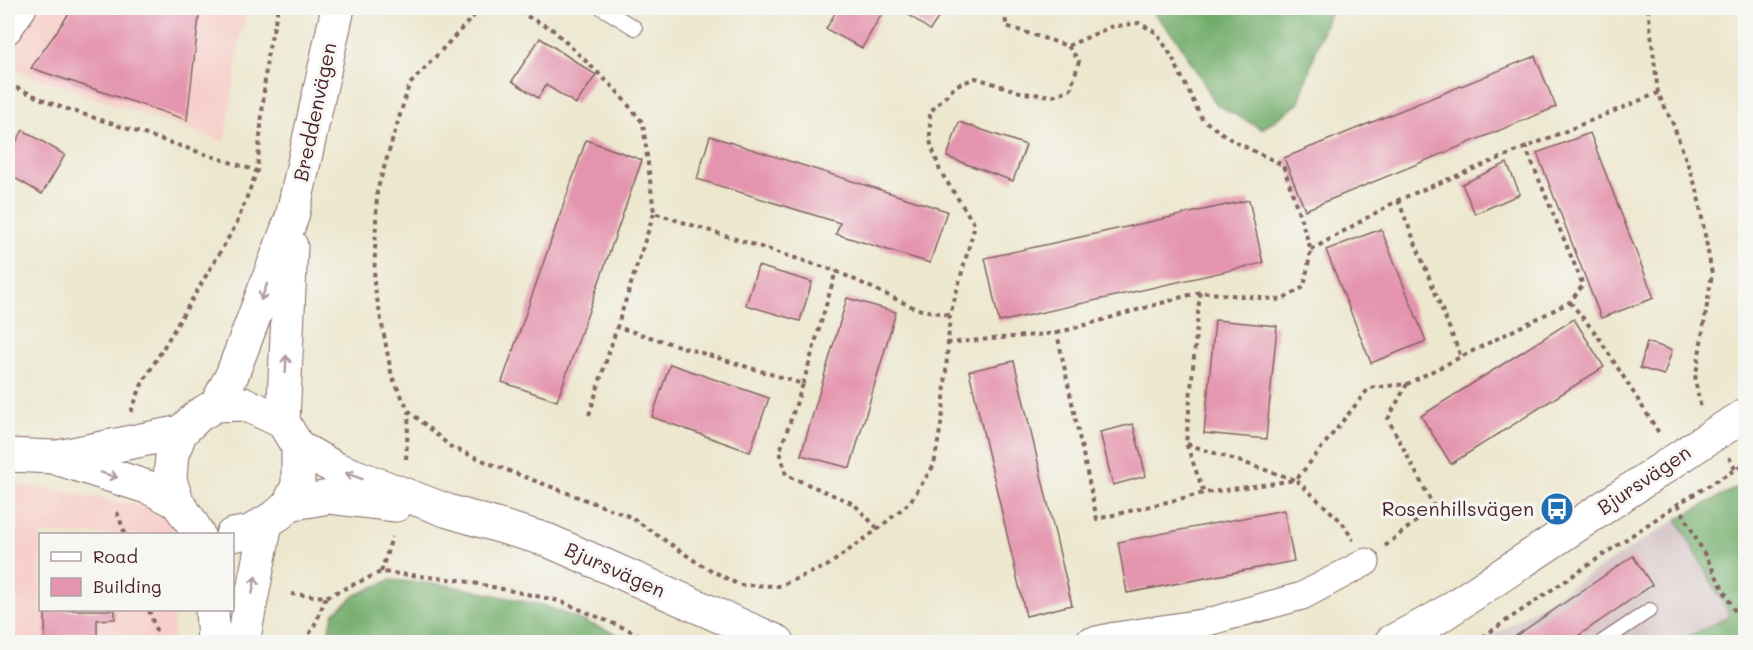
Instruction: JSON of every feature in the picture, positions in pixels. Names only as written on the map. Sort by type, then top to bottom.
[{"type":"street","points":[[8,30],[23,8]]},
{"type":"street","name":"Breddenvägen","points":[[188,520],[170,479],[172,454],[182,432],[198,414],[216,405],[232,375],[292,217],[338,8]]},
{"type":"street","name":"Breddenvägen","points":[[243,642],[278,513],[298,485],[291,435],[292,217]]},
{"type":"street","points":[[216,405],[245,404],[291,435]]},
{"type":"street","name":"Bjursvägen","points":[[1391,642],[1437,618],[1708,420],[1746,415]]},
{"type":"street","points":[[54,458],[182,432]]},
{"type":"street","name":"Bjursvägen","points":[[291,435],[337,470],[448,511],[547,540],[778,642]]},
{"type":"street","points":[[8,455],[54,458],[150,488],[188,520],[210,532],[218,533]]},
{"type":"street","name":"Bjursvägen","points":[[278,513],[329,497],[448,511]]},
{"type":"street","points":[[234,535],[250,532],[278,513]]},
{"type":"street","points":[[1088,642],[1208,622],[1302,596],[1366,562]]},
{"type":"street","points":[[212,611],[214,642]]},
{"type":"lane","points":[[602,8],[635,28]]},
{"type":"lane","points":[[1602,642],[1650,610]]},
{"type":"path","points":[[129,419],[142,384],[236,225],[257,171],[267,57],[278,8]]},
{"type":"path","points":[[481,8],[409,85],[377,191],[374,283],[392,377],[410,411],[451,447],[631,517],[698,563],[739,585],[779,586],[827,566],[878,529],[910,502],[934,465],[943,413],[950,315],[975,225],[940,171],[930,141],[930,112],[957,85],[976,78],[1023,93],[1053,96],[1071,89],[1079,62],[1068,46],[1006,26],[1005,8]]},
{"type":"path","points":[[511,8],[552,29],[615,89],[643,123],[654,213],[589,415]]},
{"type":"path","points":[[1039,8],[1064,13],[1066,8]]},
{"type":"path","points":[[1648,8],[1658,93],[1673,124],[1697,190],[1712,274],[1695,380],[1708,420],[1735,469]]},
{"type":"path","points":[[947,343],[1057,333],[1200,292],[1281,300],[1304,287],[1311,250],[1283,165],[1233,141],[1202,119],[1172,57],[1157,33],[1139,23],[1110,27],[1068,46]]},
{"type":"path","points":[[8,84],[56,105],[257,171]]},
{"type":"path","points":[[1311,250],[1398,200],[1658,93]]},
{"type":"path","points":[[1057,333],[1097,519],[1204,493],[1296,480],[1369,388],[1407,384],[1570,302],[1583,285],[1525,146]]},
{"type":"path","points":[[1398,200],[1461,357]]},
{"type":"path","points":[[654,213],[836,271],[917,309],[950,315]]},
{"type":"path","points":[[836,271],[803,384],[780,451],[786,475],[854,504],[878,529]]},
{"type":"path","points":[[1200,292],[1186,443],[1204,493]]},
{"type":"path","points":[[1570,302],[1597,335],[1659,433]]},
{"type":"path","points":[[617,327],[803,384]]},
{"type":"path","points":[[1407,384],[1388,419],[1434,507]]},
{"type":"path","points":[[406,459],[410,411]]},
{"type":"path","points":[[1692,412],[1708,420]]},
{"type":"path","points":[[1650,439],[1667,427]]},
{"type":"path","points":[[1186,443],[1296,480],[1342,522],[1366,562],[1434,507],[1528,519],[1538,513]]},
{"type":"path","points":[[1475,642],[1678,504],[1746,463]]},
{"type":"path","points":[[1678,504],[1740,621],[1740,642]]},
{"type":"path","points":[[117,512],[125,533]]},
{"type":"path","points":[[381,572],[392,537]]},
{"type":"path","points":[[291,594],[326,597],[381,572],[459,580],[560,601],[657,642]]},
{"type":"path","points":[[305,642],[326,597]]},
{"type":"path","points":[[150,611],[160,642]]},
{"type":"shaded area","points":[[32,8],[248,8],[241,32],[225,142],[8,68],[8,42]]},
{"type":"shaded area","points":[[8,482],[172,511],[172,533],[39,533],[39,611],[173,611],[174,642],[8,642]]},
{"type":"shaded area","points":[[1677,519],[1730,616],[1677,642],[1483,642]]},
{"type":"green space","points":[[1149,8],[1342,8],[1328,15],[1298,104],[1262,129],[1217,105],[1177,39]]},
{"type":"green space","points":[[1745,483],[1745,642],[1677,642],[1730,616],[1677,519]]},
{"type":"green space","points":[[390,580],[448,585],[542,605],[637,642],[325,642],[334,613],[356,595]]},
{"type":"building","points":[[73,8],[200,8],[187,120],[31,68]]},
{"type":"building","points":[[838,8],[871,8],[882,13],[862,48],[826,29]]},
{"type":"building","points":[[904,8],[931,8],[941,14],[930,30],[902,10]]},
{"type":"building","points":[[540,38],[596,75],[576,104],[546,85],[538,98],[512,81]]},
{"type":"building","points":[[1535,56],[1556,107],[1305,210],[1284,158]]},
{"type":"building","points":[[959,122],[1026,145],[1013,181],[947,157]]},
{"type":"building","points":[[23,130],[65,155],[42,194],[8,174],[8,156]]},
{"type":"building","points":[[1590,133],[1654,298],[1601,318],[1537,153]]},
{"type":"building","points":[[710,136],[947,211],[930,263],[836,234],[840,223],[697,179]]},
{"type":"building","points":[[586,140],[642,160],[557,401],[502,382]]},
{"type":"building","points":[[1507,163],[1520,194],[1475,214],[1462,184]]},
{"type":"building","points":[[1249,200],[1263,263],[999,322],[985,258]]},
{"type":"building","points":[[1381,229],[1426,341],[1371,363],[1326,250]]},
{"type":"building","points":[[758,266],[812,282],[800,321],[746,305]]},
{"type":"building","points":[[847,298],[896,312],[850,468],[801,455]]},
{"type":"building","points":[[1574,319],[1604,367],[1451,464],[1421,416]]},
{"type":"building","points":[[1215,320],[1277,326],[1266,439],[1204,433]]},
{"type":"building","points":[[1647,342],[1672,350],[1664,375],[1640,368]]},
{"type":"building","points":[[1014,361],[1072,605],[1026,616],[969,371]]},
{"type":"building","points":[[670,364],[769,398],[750,452],[652,417]]},
{"type":"building","points":[[1133,424],[1146,476],[1113,485],[1100,432]]},
{"type":"building","points":[[1284,510],[1294,561],[1127,593],[1118,542]]},
{"type":"building","points":[[1633,556],[1652,585],[1569,642],[1507,642]]},
{"type":"building","points":[[45,611],[115,611],[115,619],[97,620],[97,642],[45,642]]},
{"type":"place","name":"Rosenhillsvägen","points":[[1557,509]]}]
